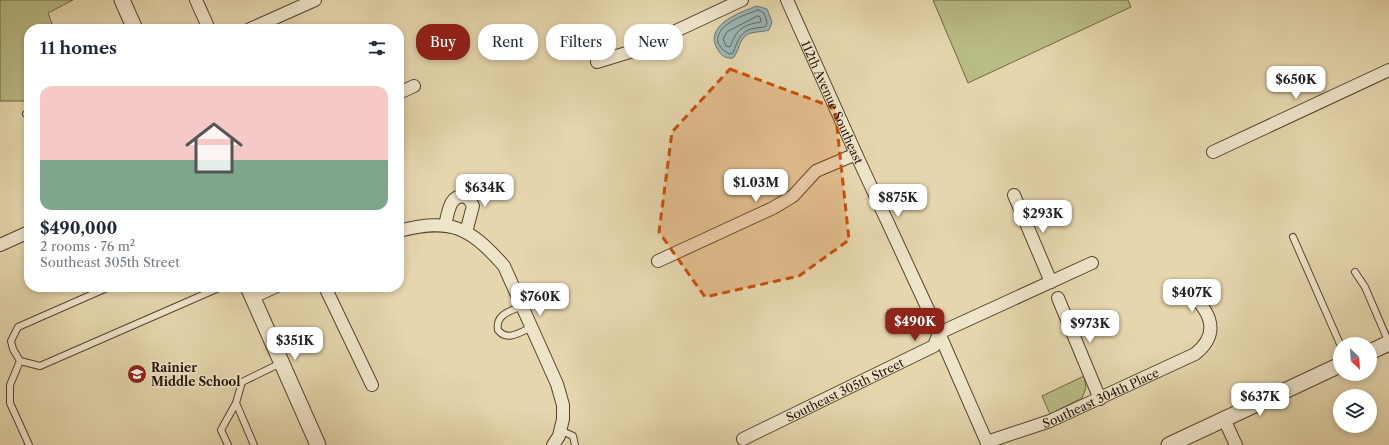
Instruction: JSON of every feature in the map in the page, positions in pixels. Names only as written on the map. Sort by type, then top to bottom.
[{"type":"street","points":[[122,0],[133,24]]},
{"type":"street","points":[[196,0],[207,24]]},
{"type":"street","points":[[259,24],[296,4],[315,0]]},
{"type":"street","points":[[597,62],[633,51],[742,0]]},
{"type":"street","name":"112th Avenue Southeast","points":[[787,0],[939,333],[987,444]]},
{"type":"street","points":[[1213,152],[1389,70]]},
{"type":"street","points":[[404,91],[414,86]]},
{"type":"street","points":[[658,261],[773,208],[793,196],[816,171],[856,154]]},
{"type":"street","points":[[1014,195],[1051,282]]},
{"type":"street","points":[[445,225],[452,202],[459,197],[464,197],[468,199],[473,206],[462,230]]},
{"type":"street","points":[[404,230],[423,225],[445,225],[462,230],[490,250],[504,266],[557,384],[563,405],[563,419],[557,437]]},
{"type":"street","points":[[0,245],[24,234]]},
{"type":"street","points":[[939,333],[1092,263]]},
{"type":"street","name":"Southeast 304th Place","points":[[987,444],[1050,421],[1195,354],[1208,342],[1211,329],[1208,316],[1197,299],[1184,286]]},
{"type":"street","points":[[250,292],[318,445]]},
{"type":"street","points":[[327,292],[372,385]]},
{"type":"street","points":[[1058,298],[1100,399]]},
{"type":"street","name":"Southeast 305th Street","points":[[743,439],[934,346],[939,333]]},
{"type":"street","points":[[1377,349],[1389,343]]},
{"type":"street","points":[[1169,445],[1333,368]]},
{"type":"street","points":[[1224,419],[1236,445]]},
{"type":"lane","points":[[1292,237],[1337,337]]},
{"type":"lane","points":[[1355,272],[1365,287],[1389,343]]},
{"type":"lane","points":[[29,445],[10,403],[10,385],[20,361],[11,341],[18,326],[97,292]]},
{"type":"lane","points":[[20,361],[40,366],[210,292]]},
{"type":"lane","points":[[522,306],[500,317],[497,325],[498,330],[509,336],[532,327]]},
{"type":"lane","points":[[228,445],[221,430],[236,403],[242,382],[282,363]]},
{"type":"lane","points":[[236,403],[254,445]]},
{"type":"lane","points":[[557,437],[573,436],[575,445]]},
{"type":"highlighted area","points":[[730,69],[835,108],[849,240],[799,276],[705,297],[659,232],[672,132]]},
{"type":"green space","points":[[0,0],[73,0],[48,13],[52,24],[24,24],[24,101],[0,101]]},
{"type":"green space","points":[[933,0],[1128,0],[1131,7],[968,83]]},
{"type":"green space","points":[[1084,376],[1086,388],[1082,398],[1050,414],[1042,396]]},
{"type":"water","points":[[757,6],[767,9],[772,22],[769,30],[750,33],[744,37],[733,58],[724,57],[719,52],[714,41],[715,34],[719,27],[733,16]]},
{"type":"place","name":"Rainier Middle School","points":[[137,374]]}]
